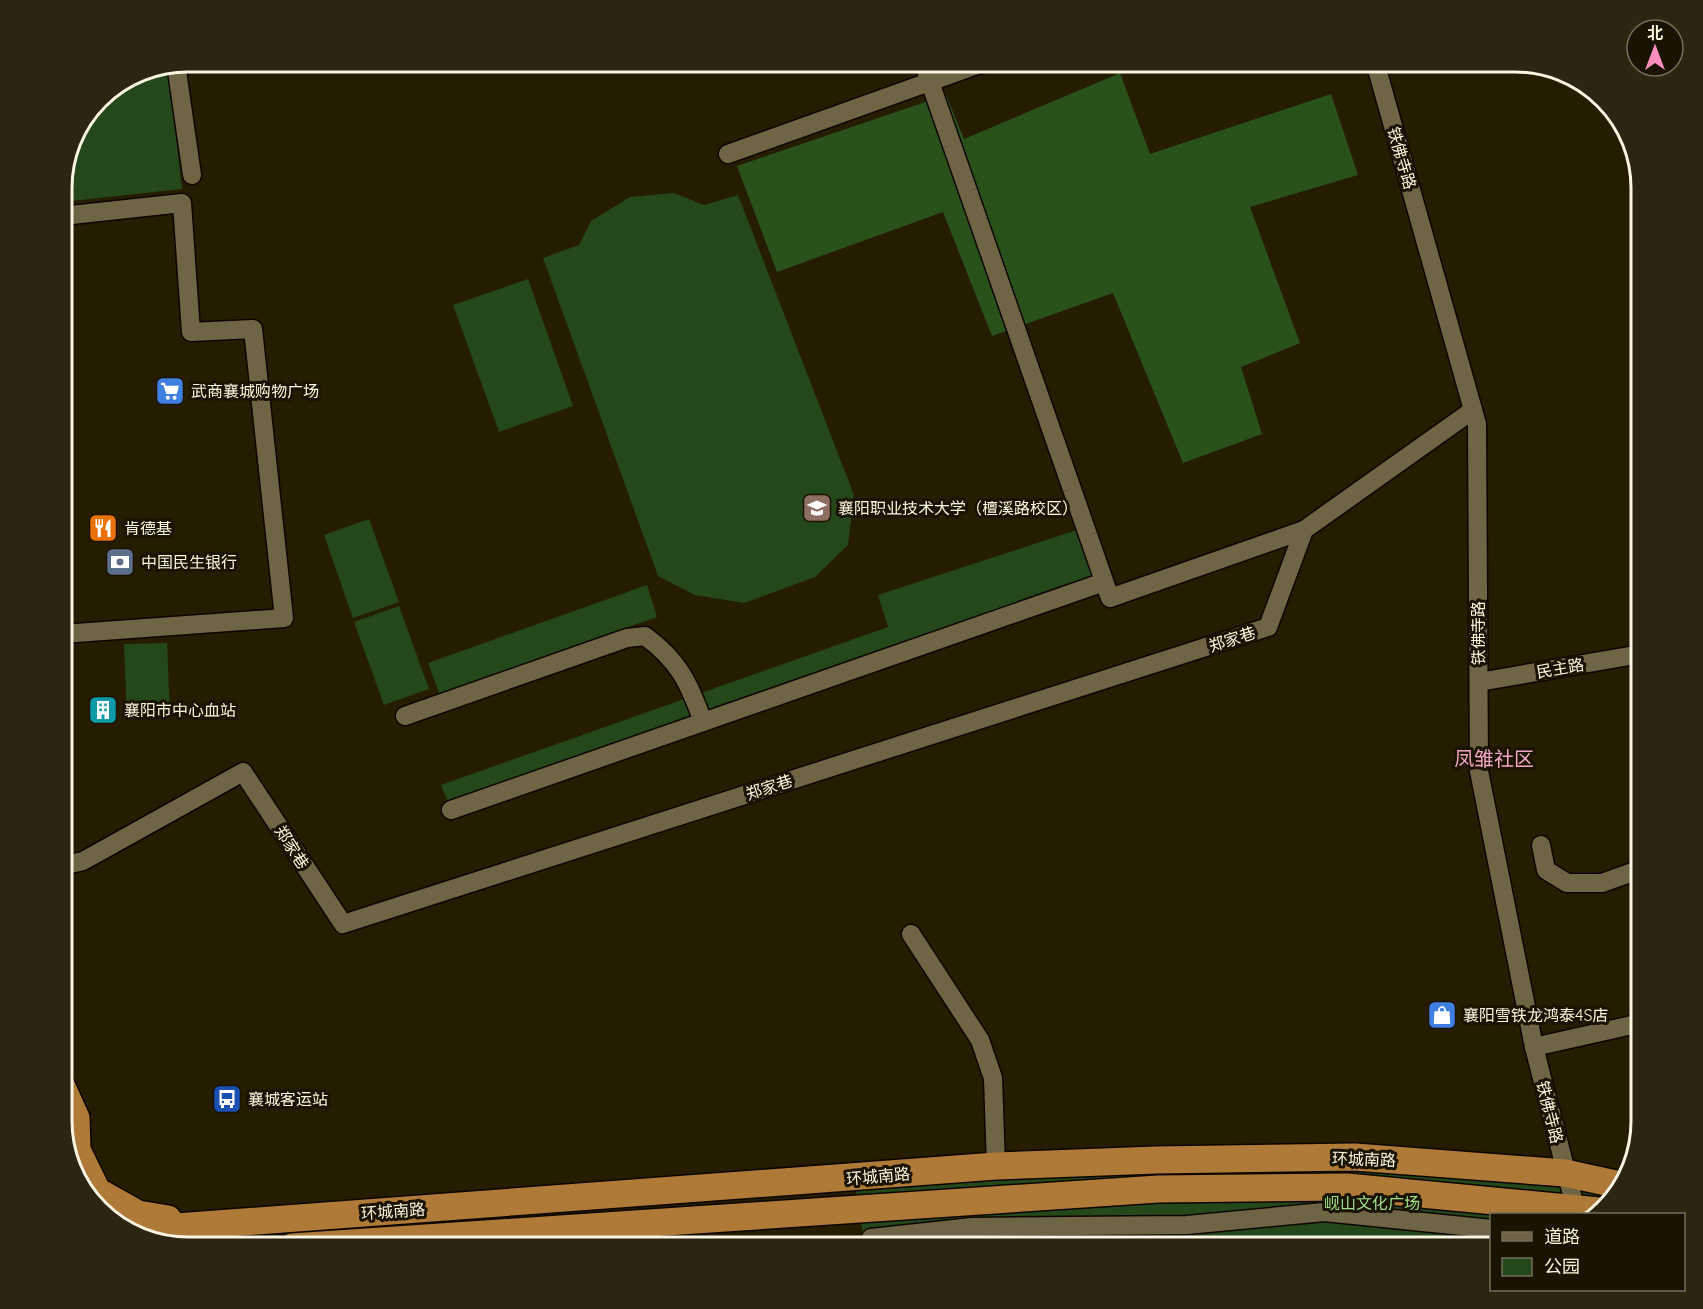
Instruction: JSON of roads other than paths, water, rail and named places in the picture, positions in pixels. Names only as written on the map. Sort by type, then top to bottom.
[{"type":"highway","points":[[72,1109],[76,1118],[77,1150],[97,1191],[138,1214],[205,1225]]},
{"type":"highway","name":"环城南路","points":[[147,1229],[996,1166],[1355,1157],[1565,1173],[1612,1183]]},
{"type":"highway","name":"环城南路","points":[[504,1237],[870,1208],[1158,1189],[1347,1187],[1584,1211]]},
{"type":"street","points":[[927,72],[1110,598],[1304,530],[1473,410]]},
{"type":"street","points":[[728,154],[956,72]]},
{"type":"street","name":"铁佛寺路","points":[[1378,72],[1477,424],[1479,771],[1534,1047],[1565,1173],[1584,1211]]},
{"type":"street","points":[[177,73],[192,175]]},
{"type":"street","points":[[72,215],[182,203],[191,332],[253,329],[284,618],[72,633]]},
{"type":"street","name":"郑家巷","points":[[72,864],[83,861],[243,772],[343,924],[1268,627],[1304,530]]},
{"type":"street","points":[[452,810],[1104,582]]},
{"type":"street","points":[[405,716],[627,638],[645,636],[662,648],[685,675],[703,722]]},
{"type":"street","name":"民主路","points":[[1479,682],[1631,656]]},
{"type":"street","points":[[1541,845],[1546,870],[1567,883],[1602,883],[1631,873]]},
{"type":"street","points":[[911,934],[980,1041],[993,1078],[996,1166]]},
{"type":"street","points":[[1534,1047],[1631,1025]]},
{"type":"street","points":[[870,1208],[871,1237]]},
{"type":"street","points":[[909,1237],[972,1227],[1187,1225],[1324,1212],[1490,1229]]},
{"type":"place","name":"武商襄城购物广场","points":[[170,391]]},
{"type":"place","name":"襄阳职业技术大学（檀溪路校区）","points":[[817,508]]},
{"type":"place","name":"肯德基","points":[[103,528]]},
{"type":"place","name":"中国民生银行","points":[[120,562]]},
{"type":"place","name":"襄阳市中心血站","points":[[103,710]]},
{"type":"place","name":"襄阳雪铁龙鸿泰4S店","points":[[1442,1015]]},
{"type":"place","name":"襄城客运站","points":[[227,1099]]},
{"type":"district","name":"凤雏社区","points":[[1494,759]]},
{"type":"park label","name":"岘山文化广场","points":[[1372,1203]]}]
